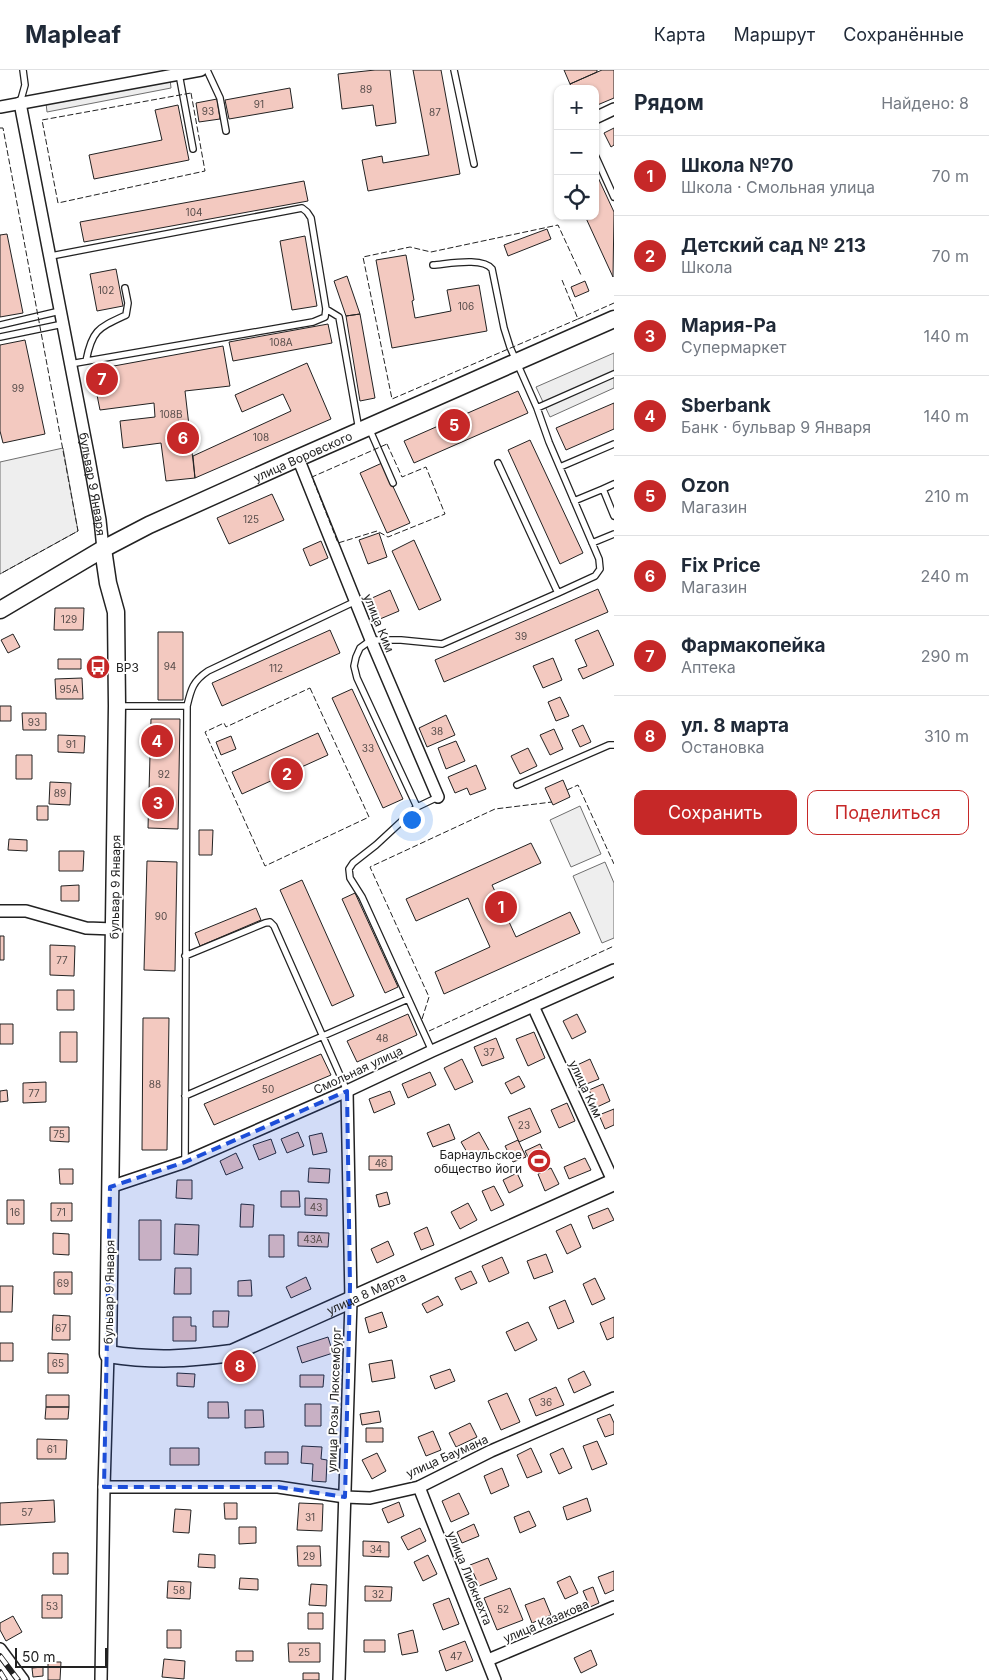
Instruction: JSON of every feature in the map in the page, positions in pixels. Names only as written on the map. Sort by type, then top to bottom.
[{"type":"main road","name":"улица Воровского","points":[[0,610],[103,549],[149,526],[298,458],[614,319]]},
{"type":"main road","name":"бульвар 9 Января","points":[[103,549],[108,583],[116,612],[108,1354]]},
{"type":"main road","name":"улица 8 Марта","points":[[108,1354],[141,1359],[188,1359],[232,1354],[614,1182]]},
{"type":"street","points":[[0,107],[201,70]]},
{"type":"street","name":"бульвар 9 Января","points":[[20,103],[99,511],[103,549]]},
{"type":"street","points":[[599,116],[614,110]]},
{"type":"street","name":"улица Ким","points":[[298,458],[371,640],[438,797]]},
{"type":"street","points":[[0,912],[26,911],[86,928],[114,929]]},
{"type":"street","name":"Смольная улица","points":[[110,1187],[185,1162],[614,970]]},
{"type":"street","name":"улица Ким","points":[[533,1006],[614,1182]]},
{"type":"street","name":"улица Розы Люксембург","points":[[339,1680],[350,1301],[347,1091]]},
{"type":"street","name":"бульвар 9 Января","points":[[101,1680],[108,1354]]},
{"type":"street","name":"улица Баумана","points":[[104,1487],[278,1486],[344,1497],[370,1498],[419,1486],[491,1451],[614,1398]]},
{"type":"street","name":"улица Либкнехта","points":[[419,1486],[495,1680]]},
{"type":"street","name":"улица Казакова","points":[[488,1660],[614,1607]]},
{"type":"street","points":[[0,1649],[23,1680]]},
{"type":"lane","points":[[20,103],[25,85],[23,70]]},
{"type":"lane","points":[[207,70],[220,98],[226,131]]},
{"type":"lane","points":[[454,70],[474,164]]},
{"type":"lane","points":[[179,74],[194,149]]},
{"type":"lane","points":[[599,164],[614,197]]},
{"type":"lane","points":[[51,256],[302,208],[311,218],[326,309],[325,317],[312,322],[70,364]]},
{"type":"lane","points":[[417,807],[357,678],[354,666],[360,648],[371,640],[401,640],[442,644],[595,576],[600,569],[599,559],[516,362],[504,328],[492,270],[489,266],[477,262],[433,265]]},
{"type":"lane","points":[[86,361],[94,335],[102,326],[126,315],[128,303],[125,288]]},
{"type":"lane","points":[[326,309],[339,317],[364,429],[393,483]]},
{"type":"lane","points":[[0,325],[60,311]]},
{"type":"lane","points":[[0,337],[63,324]]},
{"type":"lane","points":[[537,408],[614,374]]},
{"type":"lane","points":[[560,467],[614,444]]},
{"type":"lane","points":[[498,463],[558,593]]},
{"type":"lane","points":[[574,501],[614,484]]},
{"type":"lane","points":[[603,489],[614,516]]},
{"type":"lane","points":[[592,543],[614,534]]},
{"type":"lane","points":[[185,1162],[187,706],[191,690],[197,678],[208,671],[356,601]]},
{"type":"lane","points":[[116,706],[187,706]]},
{"type":"lane","points":[[517,785],[609,745],[614,745]]},
{"type":"lane","points":[[432,1051],[362,898],[350,878],[349,869],[353,863],[376,845],[417,807],[438,797]]},
{"type":"lane","points":[[185,956],[265,922],[270,922],[274,926],[347,1091]]},
{"type":"lane","points":[[185,1096],[408,999]]},
{"type":"highlighted area","points":[[347,1091],[350,1286],[345,1497],[278,1487],[104,1487],[110,1187],[185,1162]]},
{"type":"shaded area","points":[[170,79],[171,88],[47,112],[46,103]]},
{"type":"shaded area","points":[[614,353],[614,388],[550,417],[536,387]]},
{"type":"shaded area","points":[[63,448],[78,531],[0,574],[0,462]]},
{"type":"shaded area","points":[[580,806],[601,854],[571,867],[550,820]]},
{"type":"shaded area","points":[[605,862],[614,883],[614,938],[602,943],[573,876]]},
{"type":"building","points":[[390,70],[396,123],[376,126],[373,105],[342,109],[338,74]]},
{"type":"building","points":[[413,70],[441,70],[460,174],[368,191],[362,160],[382,156],[383,163],[429,155]]},
{"type":"building","points":[[564,70],[597,70],[597,72],[570,84]]},
{"type":"building","points":[[602,70],[614,70],[614,98],[599,104],[599,85],[570,84]]},
{"type":"building","points":[[290,88],[293,108],[229,119],[225,100]]},
{"type":"building","points":[[217,99],[220,119],[199,122],[196,103]]},
{"type":"building","points":[[178,105],[189,160],[94,179],[89,155],[162,140],[155,110]]},
{"type":"building","points":[[614,128],[614,145],[611,147],[604,133]]},
{"type":"building","points":[[599,180],[614,212],[613,277],[587,220],[599,220]]},
{"type":"building","points":[[304,181],[308,201],[84,242],[80,222]]},
{"type":"building","points":[[547,229],[551,239],[508,256],[504,245]]},
{"type":"building","points":[[7,234],[23,313],[0,317],[0,235]]},
{"type":"building","points":[[305,236],[317,306],[292,310],[280,241]]},
{"type":"building","points":[[406,255],[414,300],[412,301],[415,318],[451,311],[447,290],[479,285],[487,331],[392,348],[376,260]]},
{"type":"building","points":[[116,269],[123,306],[97,311],[90,274]]},
{"type":"building","points":[[347,276],[360,314],[346,316],[334,281]]},
{"type":"building","points":[[585,281],[589,291],[575,297],[571,287]]},
{"type":"building","points":[[360,314],[375,398],[360,401],[346,316]]},
{"type":"building","points":[[328,324],[332,343],[233,361],[229,342]]},
{"type":"building","points":[[25,340],[45,434],[3,443],[0,431],[0,345]]},
{"type":"building","points":[[223,346],[230,386],[185,391],[195,478],[166,481],[161,443],[123,448],[120,421],[155,417],[154,403],[100,410],[92,370]]},
{"type":"building","points":[[307,363],[331,419],[195,478],[193,456],[291,411],[283,394],[242,412],[235,395]]},
{"type":"building","points":[[518,391],[528,413],[414,463],[404,441]]},
{"type":"building","points":[[614,403],[614,429],[566,450],[556,428]]},
{"type":"building","points":[[530,440],[583,553],[560,564],[508,450]]},
{"type":"building","points":[[382,463],[410,523],[387,533],[360,473]]},
{"type":"building","points":[[272,494],[284,520],[229,544],[217,518]]},
{"type":"building","points":[[379,533],[387,557],[368,564],[359,540]]},
{"type":"building","points":[[414,540],[441,600],[419,610],[392,551]]},
{"type":"building","points":[[321,541],[328,558],[310,566],[303,549]]},
{"type":"building","points":[[598,589],[608,612],[444,682],[435,660]]},
{"type":"building","points":[[390,590],[399,611],[380,619],[372,598]]},
{"type":"building","points":[[55,608],[84,608],[83,630],[54,630]]},
{"type":"building","points":[[330,630],[340,653],[222,706],[212,683]]},
{"type":"building","points":[[598,630],[614,665],[583,679],[578,669],[587,666],[575,640]]},
{"type":"building","points":[[158,632],[183,632],[183,700],[158,700]]},
{"type":"building","points":[[13,634],[20,647],[8,653],[1,640]]},
{"type":"building","points":[[553,658],[562,680],[543,688],[533,666]]},
{"type":"building","points":[[58,659],[81,659],[81,669],[58,669]]},
{"type":"building","points":[[82,678],[83,699],[56,699],[55,679]]},
{"type":"building","points":[[352,689],[403,799],[383,808],[332,698]]},
{"type":"building","points":[[560,697],[569,716],[556,721],[548,702]]},
{"type":"building","points":[[0,706],[11,706],[11,721],[0,721]]},
{"type":"building","points":[[22,713],[46,713],[46,730],[23,730]]},
{"type":"building","points":[[446,715],[455,735],[427,747],[419,728]]},
{"type":"building","points":[[151,719],[180,719],[178,829],[148,828]]},
{"type":"building","points":[[583,725],[591,742],[580,747],[572,730]]},
{"type":"building","points":[[554,729],[563,749],[550,755],[540,735]]},
{"type":"building","points":[[318,733],[328,755],[242,794],[232,772]]},
{"type":"building","points":[[58,735],[85,736],[84,753],[58,752]]},
{"type":"building","points":[[231,736],[236,749],[221,755],[216,742]]},
{"type":"building","points":[[456,741],[465,761],[446,769],[438,748]]},
{"type":"building","points":[[528,748],[537,766],[520,774],[511,756]]},
{"type":"building","points":[[16,755],[32,755],[32,779],[16,779]]},
{"type":"building","points":[[476,765],[486,789],[470,795],[467,788],[455,793],[448,777]]},
{"type":"building","points":[[563,780],[570,797],[553,805],[545,788]]},
{"type":"building","points":[[50,782],[71,783],[70,805],[49,804]]},
{"type":"building","points":[[37,806],[48,806],[48,820],[37,820]]},
{"type":"building","points":[[199,830],[213,830],[212,855],[199,855]]},
{"type":"building","points":[[9,839],[27,840],[27,851],[8,850]]},
{"type":"building","points":[[531,843],[541,863],[492,885],[516,937],[570,912],[580,933],[444,994],[435,972],[490,947],[468,898],[416,921],[406,899]]},
{"type":"building","points":[[59,851],[84,851],[83,871],[59,871]]},
{"type":"building","points":[[147,861],[177,862],[175,971],[144,970]]},
{"type":"building","points":[[302,880],[354,996],[332,1006],[280,890]]},
{"type":"building","points":[[79,885],[79,901],[61,901],[61,886]]},
{"type":"building","points":[[355,893],[398,987],[385,993],[342,899]]},
{"type":"building","points":[[256,908],[261,920],[200,946],[195,933]]},
{"type":"building","points":[[0,936],[4,936],[4,960],[0,960]]},
{"type":"building","points":[[50,945],[75,946],[74,976],[50,975]]},
{"type":"building","points":[[57,990],[74,990],[74,1010],[57,1010]]},
{"type":"building","points":[[408,1014],[417,1035],[357,1062],[347,1041]]},
{"type":"building","points":[[577,1014],[586,1032],[572,1039],[563,1021]]},
{"type":"building","points":[[143,1018],[169,1018],[167,1150],[142,1150]]},
{"type":"building","points":[[0,1024],[13,1024],[13,1044],[0,1044]]},
{"type":"building","points":[[60,1032],[77,1032],[77,1062],[60,1062]]},
{"type":"building","points":[[534,1032],[545,1058],[528,1066],[516,1039]]},
{"type":"building","points":[[496,1038],[504,1058],[482,1066],[474,1047]]},
{"type":"building","points":[[321,1054],[331,1075],[214,1125],[204,1104]]},
{"type":"building","points":[[462,1059],[473,1082],[455,1090],[444,1068]]},
{"type":"building","points":[[590,1059],[599,1079],[584,1085],[575,1066]]},
{"type":"building","points":[[430,1072],[436,1085],[408,1098],[402,1084]]},
{"type":"building","points":[[519,1076],[525,1087],[511,1094],[505,1083]]},
{"type":"building","points":[[46,1082],[46,1102],[23,1103],[23,1083]]},
{"type":"building","points":[[603,1084],[610,1101],[597,1107],[589,1090]]},
{"type":"building","points":[[7,1090],[8,1101],[0,1102],[0,1091]]},
{"type":"building","points":[[390,1091],[395,1104],[374,1113],[369,1099]]},
{"type":"building","points":[[567,1103],[575,1121],[559,1128],[551,1110]]},
{"type":"building","points":[[530,1108],[541,1132],[519,1142],[508,1117]]},
{"type":"building","points":[[614,1109],[614,1125],[605,1129],[599,1115]]},
{"type":"building","points":[[449,1124],[455,1139],[433,1147],[427,1133]]},
{"type":"building","points":[[50,1127],[69,1127],[69,1142],[50,1141]]},
{"type":"building","points":[[298,1132],[304,1146],[287,1153],[281,1139]]},
{"type":"building","points":[[479,1132],[489,1150],[471,1159],[461,1142]]},
{"type":"building","points":[[322,1133],[327,1152],[313,1155],[309,1136]]},
{"type":"building","points":[[271,1139],[276,1153],[259,1160],[253,1145]]},
{"type":"building","points":[[518,1140],[526,1157],[513,1162],[505,1146]]},
{"type":"building","name":"Барнаульское общество йоги","points":[[540,1144],[549,1164],[535,1171],[525,1151]]},
{"type":"building","points":[[236,1153],[243,1168],[226,1175],[220,1161]]},
{"type":"building","points":[[369,1156],[392,1156],[392,1170],[369,1170]]},
{"type":"building","points":[[585,1158],[591,1170],[569,1179],[564,1167]]},
{"type":"building","points":[[309,1168],[330,1169],[329,1183],[308,1182]]},
{"type":"building","points":[[551,1168],[559,1184],[545,1191],[538,1174]]},
{"type":"building","points":[[59,1169],[73,1169],[73,1184],[60,1184]]},
{"type":"building","points":[[517,1173],[523,1186],[509,1193],[503,1180]]},
{"type":"building","points":[[177,1180],[192,1180],[192,1199],[176,1198]]},
{"type":"building","points":[[494,1186],[504,1205],[491,1211],[482,1191]]},
{"type":"building","points":[[281,1191],[299,1191],[300,1207],[281,1207]]},
{"type":"building","points":[[387,1192],[390,1204],[379,1207],[376,1195]]},
{"type":"building","points":[[305,1198],[327,1199],[327,1216],[305,1215]]},
{"type":"building","points":[[7,1200],[24,1200],[24,1224],[7,1224]]},
{"type":"building","points":[[51,1203],[72,1203],[72,1221],[51,1221]]},
{"type":"building","points":[[468,1203],[477,1220],[460,1229],[451,1212]]},
{"type":"building","points":[[241,1204],[254,1205],[253,1227],[240,1227]]},
{"type":"building","points":[[608,1208],[614,1220],[593,1229],[588,1216]]},
{"type":"building","points":[[139,1220],[161,1220],[161,1260],[139,1260]]},
{"type":"building","points":[[175,1224],[199,1225],[198,1255],[174,1254]]},
{"type":"building","points":[[571,1224],[581,1247],[567,1254],[556,1231]]},
{"type":"building","points":[[427,1227],[434,1245],[421,1250],[414,1233]]},
{"type":"building","points":[[298,1232],[329,1233],[328,1247],[298,1246]]},
{"type":"building","points":[[53,1233],[69,1234],[69,1255],[53,1254]]},
{"type":"building","points":[[269,1235],[284,1235],[284,1257],[269,1257]]},
{"type":"building","points":[[388,1241],[394,1255],[377,1263],[371,1249]]},
{"type":"building","points":[[546,1254],[553,1272],[534,1279],[527,1261]]},
{"type":"building","points":[[502,1257],[509,1273],[489,1282],[482,1266]]},
{"type":"building","points":[[175,1268],[191,1268],[191,1294],[174,1294]]},
{"type":"building","points":[[471,1271],[477,1283],[461,1290],[455,1278]]},
{"type":"building","points":[[54,1272],[72,1272],[72,1294],[54,1294]]},
{"type":"building","points":[[306,1277],[311,1289],[291,1298],[286,1287]]},
{"type":"building","points":[[595,1278],[605,1299],[592,1305],[583,1284]]},
{"type":"building","points":[[251,1280],[252,1296],[238,1296],[238,1281]]},
{"type":"building","points":[[0,1286],[13,1286],[12,1312],[0,1312]]},
{"type":"building","points":[[438,1296],[443,1305],[427,1313],[422,1304]]},
{"type":"building","points":[[565,1300],[574,1322],[558,1329],[549,1307]]},
{"type":"building","points":[[213,1311],[229,1311],[228,1327],[213,1327]]},
{"type":"building","points":[[382,1312],[387,1327],[369,1333],[365,1318]]},
{"type":"building","points":[[53,1315],[70,1316],[70,1340],[52,1340]]},
{"type":"building","points":[[173,1317],[191,1317],[191,1326],[196,1326],[196,1341],[173,1341]]},
{"type":"building","points":[[614,1317],[614,1337],[607,1340],[600,1323]]},
{"type":"building","points":[[528,1322],[537,1340],[515,1351],[506,1332]]},
{"type":"building","points":[[328,1337],[333,1353],[302,1363],[297,1347]]},
{"type":"building","points":[[0,1343],[13,1343],[13,1361],[0,1361]]},
{"type":"building","points":[[48,1353],[68,1354],[68,1373],[48,1373]]},
{"type":"building","points":[[392,1360],[395,1378],[372,1382],[369,1364]]},
{"type":"building","points":[[450,1369],[455,1381],[435,1389],[430,1376]]},
{"type":"building","points":[[584,1371],[591,1385],[574,1393],[568,1379]]},
{"type":"building","points":[[177,1373],[195,1374],[194,1387],[177,1386]]},
{"type":"building","points":[[300,1375],[324,1375],[323,1387],[300,1387]]},
{"type":"building","points":[[556,1387],[564,1405],[536,1416],[529,1399]]},
{"type":"building","points":[[507,1393],[520,1422],[501,1430],[488,1401]]},
{"type":"building","points":[[46,1395],[69,1395],[69,1407],[46,1407]]},
{"type":"building","points":[[208,1402],[228,1402],[229,1418],[208,1418]]},
{"type":"building","points":[[305,1404],[321,1404],[321,1426],[305,1426]]},
{"type":"building","points":[[46,1407],[69,1407],[68,1419],[45,1419]]},
{"type":"building","points":[[245,1410],[263,1410],[264,1427],[245,1428]]},
{"type":"building","points":[[379,1411],[381,1422],[362,1425],[360,1414]]},
{"type":"building","points":[[610,1414],[614,1423],[614,1434],[605,1437],[597,1419]]},
{"type":"building","points":[[470,1423],[477,1437],[456,1447],[449,1433]]},
{"type":"building","points":[[366,1428],[383,1428],[383,1442],[366,1442]]},
{"type":"building","points":[[433,1431],[441,1450],[426,1456],[418,1437]]},
{"type":"building","points":[[37,1439],[67,1440],[66,1459],[37,1459]]},
{"type":"building","points":[[597,1441],[607,1464],[592,1470],[583,1446]]},
{"type":"building","points":[[302,1446],[322,1447],[321,1459],[327,1460],[326,1482],[312,1481],[313,1464],[301,1463]]},
{"type":"building","points":[[170,1448],[199,1448],[199,1465],[170,1465]]},
{"type":"building","points":[[531,1448],[542,1472],[527,1478],[517,1455]]},
{"type":"building","points":[[563,1448],[572,1468],[559,1474],[550,1454]]},
{"type":"building","points":[[265,1452],[288,1452],[288,1464],[265,1464]]},
{"type":"building","points":[[377,1453],[386,1471],[372,1479],[362,1460]]},
{"type":"building","points":[[502,1468],[509,1486],[491,1494],[484,1476]]},
{"type":"building","points":[[459,1493],[469,1514],[451,1522],[442,1501]]},
{"type":"building","points":[[587,1498],[591,1511],[567,1520],[563,1507]]},
{"type":"building","points":[[54,1500],[55,1522],[0,1525],[0,1503]]},
{"type":"building","points":[[399,1502],[404,1516],[388,1523],[382,1509]]},
{"type":"building","points":[[224,1503],[237,1503],[237,1519],[225,1519]]},
{"type":"building","points":[[299,1503],[323,1504],[322,1531],[297,1530]]},
{"type":"building","points":[[175,1509],[191,1510],[189,1533],[173,1532]]},
{"type":"building","points":[[529,1511],[536,1526],[520,1533],[514,1517]]},
{"type":"building","points":[[474,1524],[479,1536],[462,1543],[457,1532]]},
{"type":"building","points":[[239,1527],[256,1527],[256,1543],[239,1544]]},
{"type":"building","points":[[420,1528],[426,1541],[408,1550],[401,1537]]},
{"type":"building","points":[[363,1541],[389,1542],[389,1557],[363,1556]]},
{"type":"building","points":[[297,1546],[320,1546],[321,1566],[298,1566]]},
{"type":"building","points":[[53,1553],[68,1553],[68,1574],[53,1574]]},
{"type":"building","points":[[199,1554],[215,1555],[215,1568],[198,1567]]},
{"type":"building","points":[[428,1555],[437,1574],[423,1581],[414,1562]]},
{"type":"building","points":[[488,1558],[497,1579],[479,1586],[470,1565]]},
{"type":"building","points":[[614,1571],[614,1590],[605,1594],[598,1577]]},
{"type":"building","points":[[570,1576],[578,1593],[565,1599],[557,1582]]},
{"type":"building","points":[[240,1578],[258,1579],[258,1590],[239,1589]]},
{"type":"building","points":[[168,1581],[191,1582],[190,1599],[167,1598]]},
{"type":"building","points":[[311,1584],[327,1585],[326,1606],[309,1605]]},
{"type":"building","points":[[365,1586],[392,1587],[391,1601],[365,1601]]},
{"type":"building","points":[[593,1587],[599,1603],[590,1607],[583,1591]]},
{"type":"building","points":[[510,1588],[523,1620],[497,1630],[484,1598]]},
{"type":"building","points":[[42,1595],[62,1595],[62,1618],[42,1618]]},
{"type":"building","points":[[449,1598],[459,1624],[443,1630],[433,1604]]},
{"type":"building","points":[[544,1598],[551,1615],[532,1623],[525,1605]]},
{"type":"building","points":[[308,1613],[323,1613],[323,1629],[308,1629]]},
{"type":"building","points":[[13,1616],[22,1632],[6,1641],[0,1630],[0,1623]]},
{"type":"building","points":[[167,1630],[181,1630],[181,1648],[167,1648]]},
{"type":"building","points":[[413,1630],[418,1652],[402,1655],[398,1634]]},
{"type":"building","points":[[364,1640],[385,1640],[385,1652],[364,1652]]},
{"type":"building","points":[[465,1641],[473,1661],[446,1671],[439,1651]]},
{"type":"building","points":[[288,1643],[320,1643],[320,1662],[289,1662]]},
{"type":"building","points":[[591,1650],[597,1665],[581,1673],[574,1658]]},
{"type":"building","points":[[236,1651],[253,1651],[253,1661],[236,1661]]},
{"type":"building","points":[[164,1659],[185,1661],[184,1679],[162,1677]]},
{"type":"building","points":[[48,1662],[61,1662],[60,1680],[48,1680]]},
{"type":"building","points":[[43,1667],[43,1676],[33,1677],[32,1668]]},
{"type":"building","points":[[303,1673],[319,1673],[319,1680],[303,1680]]},
{"type":"railway","points":[[0,1656],[18,1680]]},
{"type":"railway","points":[[0,1672],[5,1680]]},
{"type":"fence","points":[[191,93],[205,171],[58,203],[42,120],[191,93]]},
{"type":"fence","points":[[0,128],[3,128],[78,531],[0,574]]},
{"type":"fence","points":[[562,280],[578,319],[392,399],[363,257],[410,247],[431,252],[558,225],[581,275]]},
{"type":"fence","points":[[578,319],[614,303]]},
{"type":"fence","points":[[387,444],[402,477],[426,467],[445,514],[388,537],[377,531],[338,543],[312,477],[387,444]]},
{"type":"fence","points":[[310,688],[369,817],[265,866],[205,732],[224,723],[226,727],[310,688]]},
{"type":"fence","points":[[567,790],[578,785],[614,864]]},
{"type":"fence","points":[[422,1019],[429,997],[370,867],[495,809],[552,802]]},
{"type":"fence","points":[[429,1031],[614,946]]},
{"type":"place","name":"Фармакопейка","points":[[102,379]]},
{"type":"place","name":"Ozon","points":[[454,425]]},
{"type":"place","name":"Fix Price","points":[[183,438]]},
{"type":"place","name":"ВРЗ","points":[[98,667]]},
{"type":"place","name":"Sberbank","points":[[157,741]]},
{"type":"place","name":"Детский сад № 213","points":[[287,774]]},
{"type":"place","name":"Мария-Ра","points":[[158,803]]},
{"type":"place","name":"Школа №70","points":[[501,907]]},
{"type":"place","name":"Барнаульское общество йоги","points":[[539,1161]]},
{"type":"place","name":"ул. 8 марта","points":[[240,1366]]}]
